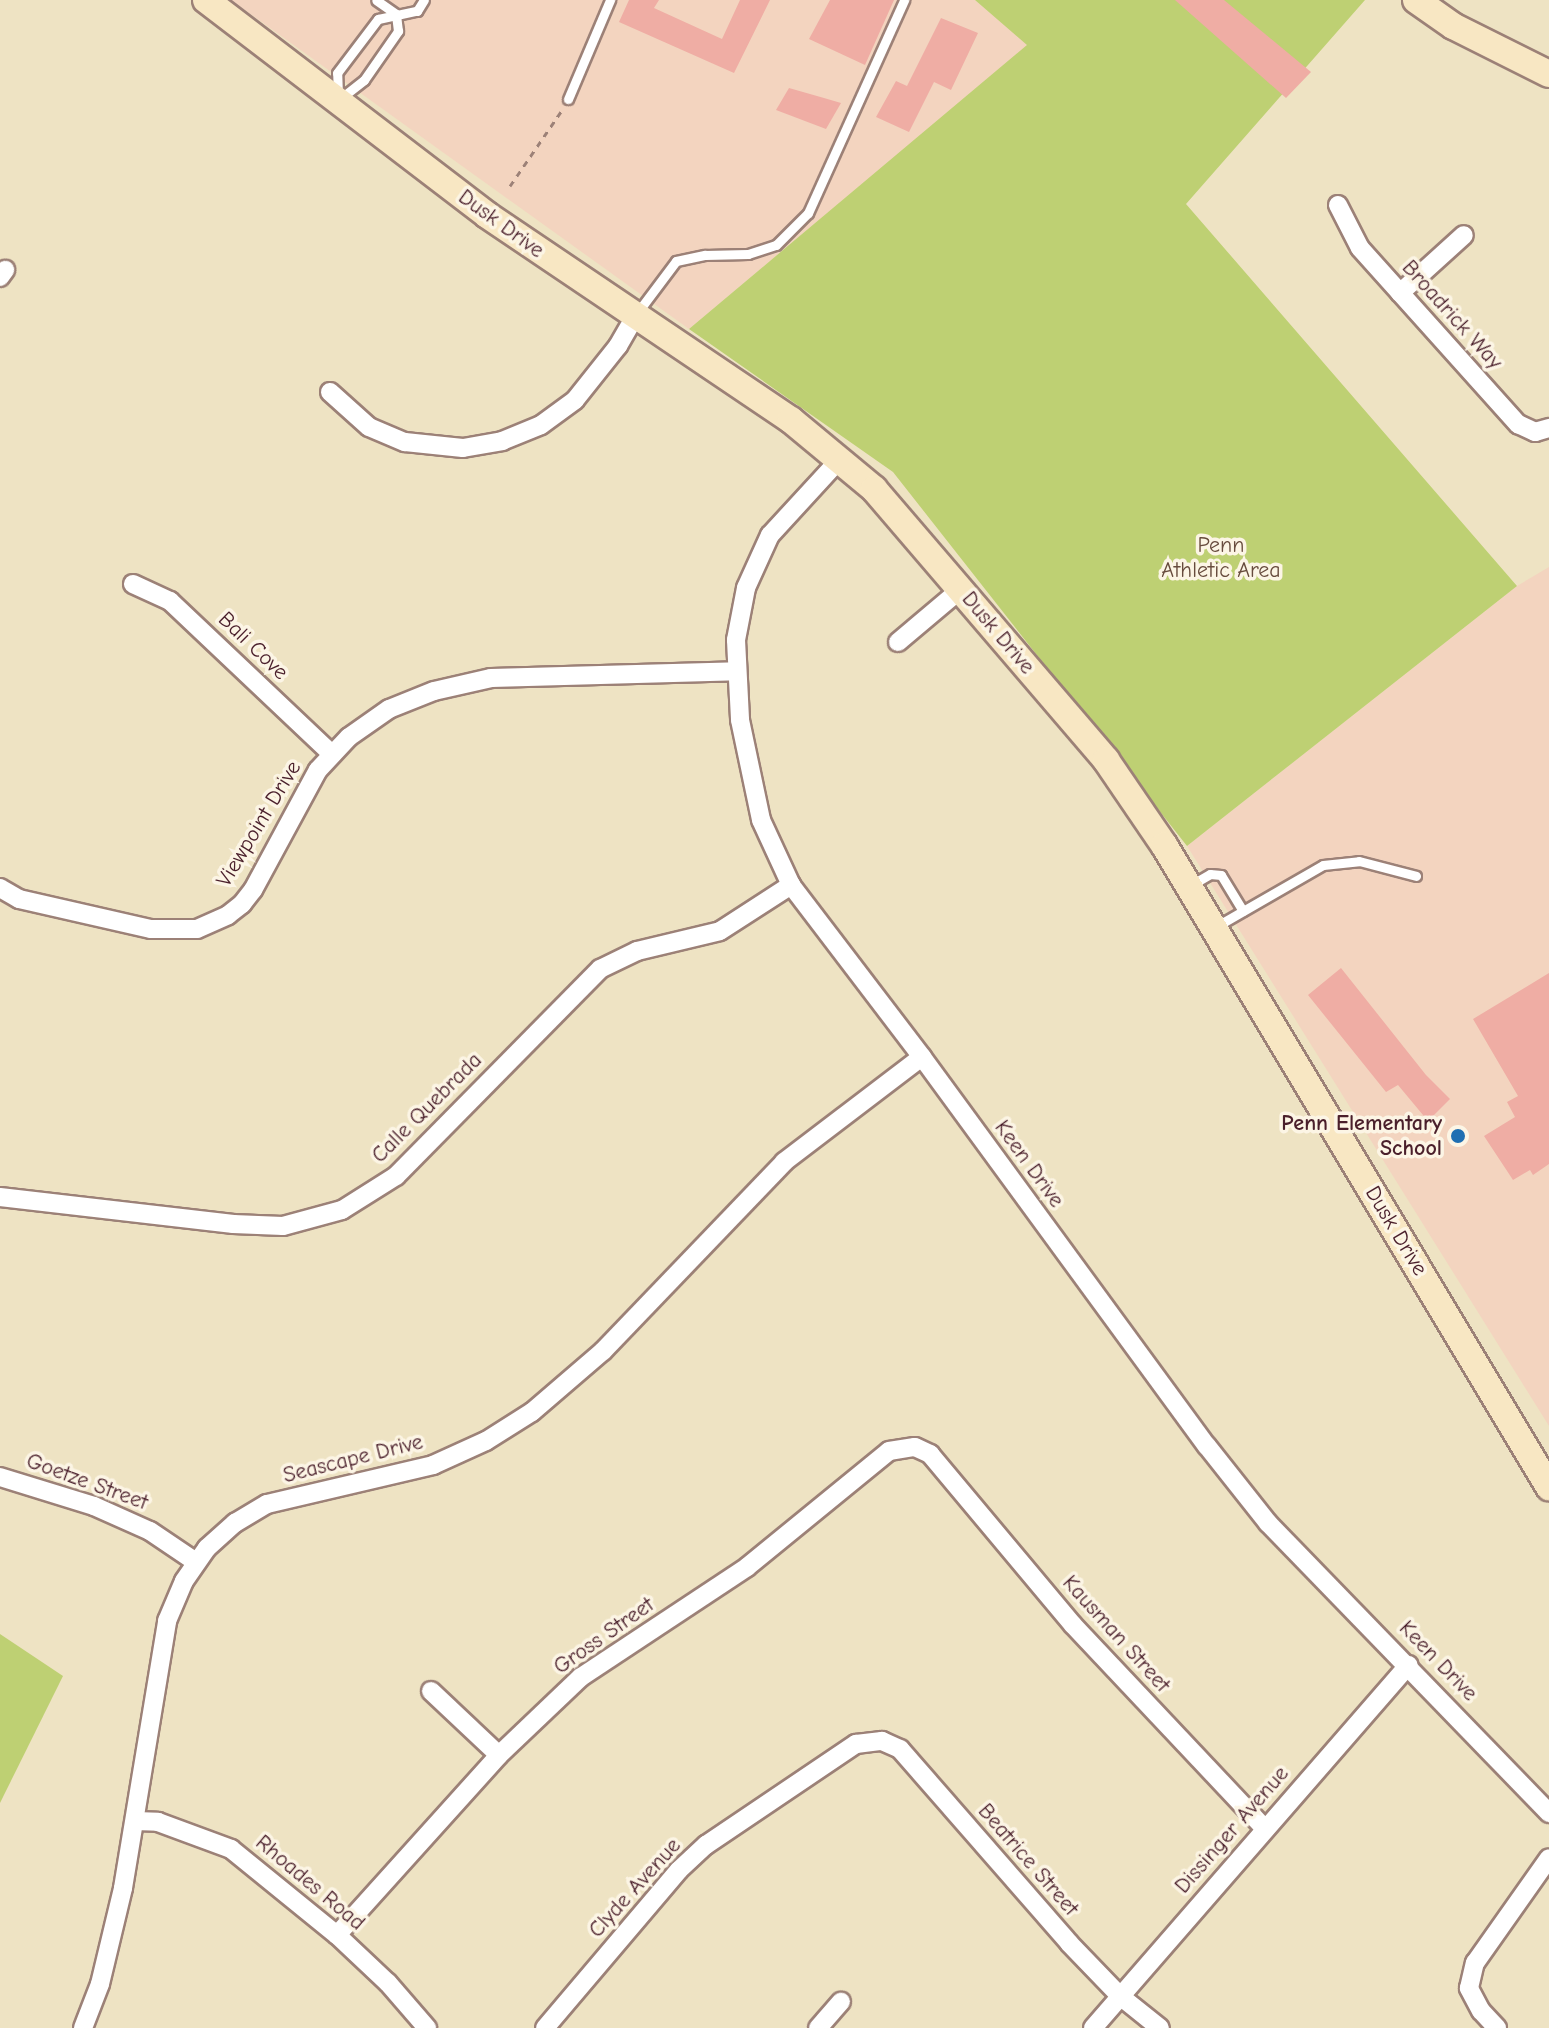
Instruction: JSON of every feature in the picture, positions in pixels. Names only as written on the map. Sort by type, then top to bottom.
[{"type":"street","name":"Dusk Drive","points":[[206,0],[487,215],[791,420],[874,489],[1106,760],[1214,927],[1549,1487]]},
{"type":"street","points":[[1416,0],[1453,26],[1549,74]]},
{"type":"street","name":"Broadrick Way","points":[[1338,205],[1360,248],[1518,424],[1535,432],[1549,428]]},
{"type":"street","points":[[1400,293],[1464,235]]},
{"type":"street","points":[[330,392],[369,427],[405,442],[463,448],[502,441],[541,425],[575,400],[618,346],[635,316]]},
{"type":"street","name":"Keen Drive","points":[[840,459],[770,535],[746,588],[736,640],[740,720],[761,820],[791,885],[922,1057],[1214,1456],[1268,1523],[1409,1665],[1549,1813]]},
{"type":"street","name":"Bali Cove","points":[[133,584],[170,601],[332,754]]},
{"type":"street","points":[[898,642],[961,589]]},
{"type":"street","name":"Viewpoint Drive","points":[[0,888],[19,899],[151,929],[182,932],[212,924],[228,915],[253,890],[297,803],[332,754],[389,709],[434,691],[491,678],[737,671]]},
{"type":"street","name":"Calle Quebrada","points":[[0,1197],[233,1224],[283,1226],[342,1210],[396,1176],[600,969],[637,951],[720,931],[791,885]]},
{"type":"street","name":"Seascape Drive","points":[[83,2028],[100,1984],[123,1888],[167,1621],[196,1562],[220,1535],[267,1504],[433,1465],[486,1441],[532,1412],[603,1351],[784,1162],[922,1057]]},
{"type":"street","name":"Gross Street","points":[[337,1935],[499,1755],[581,1677],[747,1567],[889,1451],[915,1447],[930,1454],[939,1465]]},
{"type":"street","name":"Kausman Street","points":[[939,1465],[1073,1625],[1265,1829]]},
{"type":"street","name":"Goetze Street","points":[[0,1477],[94,1506],[150,1531],[196,1562]]},
{"type":"street","name":"Dissinger Avenue","points":[[1093,2028],[1409,1665]]},
{"type":"street","points":[[431,1691],[499,1755]]},
{"type":"street","name":"Beatrice Street","points":[[856,1744],[882,1741],[900,1749],[1069,1943],[1120,1996],[1160,2028]]},
{"type":"street","name":"Clyde Avenue","points":[[545,2028],[690,1859],[856,1744]]},
{"type":"street","name":"Rhoades Road","points":[[135,1821],[158,1822],[231,1849],[337,1935],[388,1983],[427,2028]]},
{"type":"street","points":[[1497,2028],[1481,2011],[1469,1988],[1475,1963],[1549,1858]]},
{"type":"street","points":[[818,2028],[841,2002]]},
{"type":"lane","points":[[338,100],[364,80],[398,31],[396,14],[376,0]]},
{"type":"lane","points":[[338,100],[337,73],[378,19],[417,11],[424,0]]},
{"type":"lane","points":[[568,99],[610,0]]},
{"type":"lane","points":[[635,316],[657,282],[676,261],[705,255],[748,254],[776,245],[808,213],[904,0]]},
{"type":"lane","points":[[1214,927],[1323,865],[1359,861],[1416,876]]},
{"type":"lane","points":[[1189,886],[1210,874],[1221,875],[1243,911]]},
{"type":"path","points":[[510,186],[568,99]]},
{"type":"shaded area","points":[[231,0],[975,0],[1028,45],[689,329]]},
{"type":"shaded area","name":"Penn Elementary School","points":[[1549,567],[1549,1426],[1187,846],[1517,586]]},
{"type":"green space","name":"Penn Athletic Area","points":[[975,0],[1365,0],[1186,204],[1517,586],[1187,846],[893,472],[689,329],[1027,45]]},
{"type":"green space","points":[[0,1634],[63,1676],[0,1803]]},
{"type":"building","points":[[629,0],[659,0],[654,8],[722,39],[740,0],[770,0],[734,73],[619,22]]},
{"type":"building","points":[[830,0],[894,0],[865,65],[809,39]]},
{"type":"building","points":[[1175,0],[1224,0],[1311,72],[1286,98]]},
{"type":"building","points":[[941,18],[978,33],[951,90],[934,82],[909,132],[876,117],[896,81],[907,86]]},
{"type":"building","points":[[789,88],[841,103],[826,129],[776,110]]},
{"type":"building","points":[[1341,968],[1426,1075],[1450,1099],[1428,1121],[1398,1085],[1386,1092],[1308,995]]},
{"type":"building","points":[[1549,973],[1549,1164],[1533,1175],[1530,1170],[1513,1180],[1484,1136],[1515,1117],[1507,1102],[1518,1096],[1473,1019]]},
{"type":"place","name":"Penn Elementary School","points":[[1458,1136]]}]
